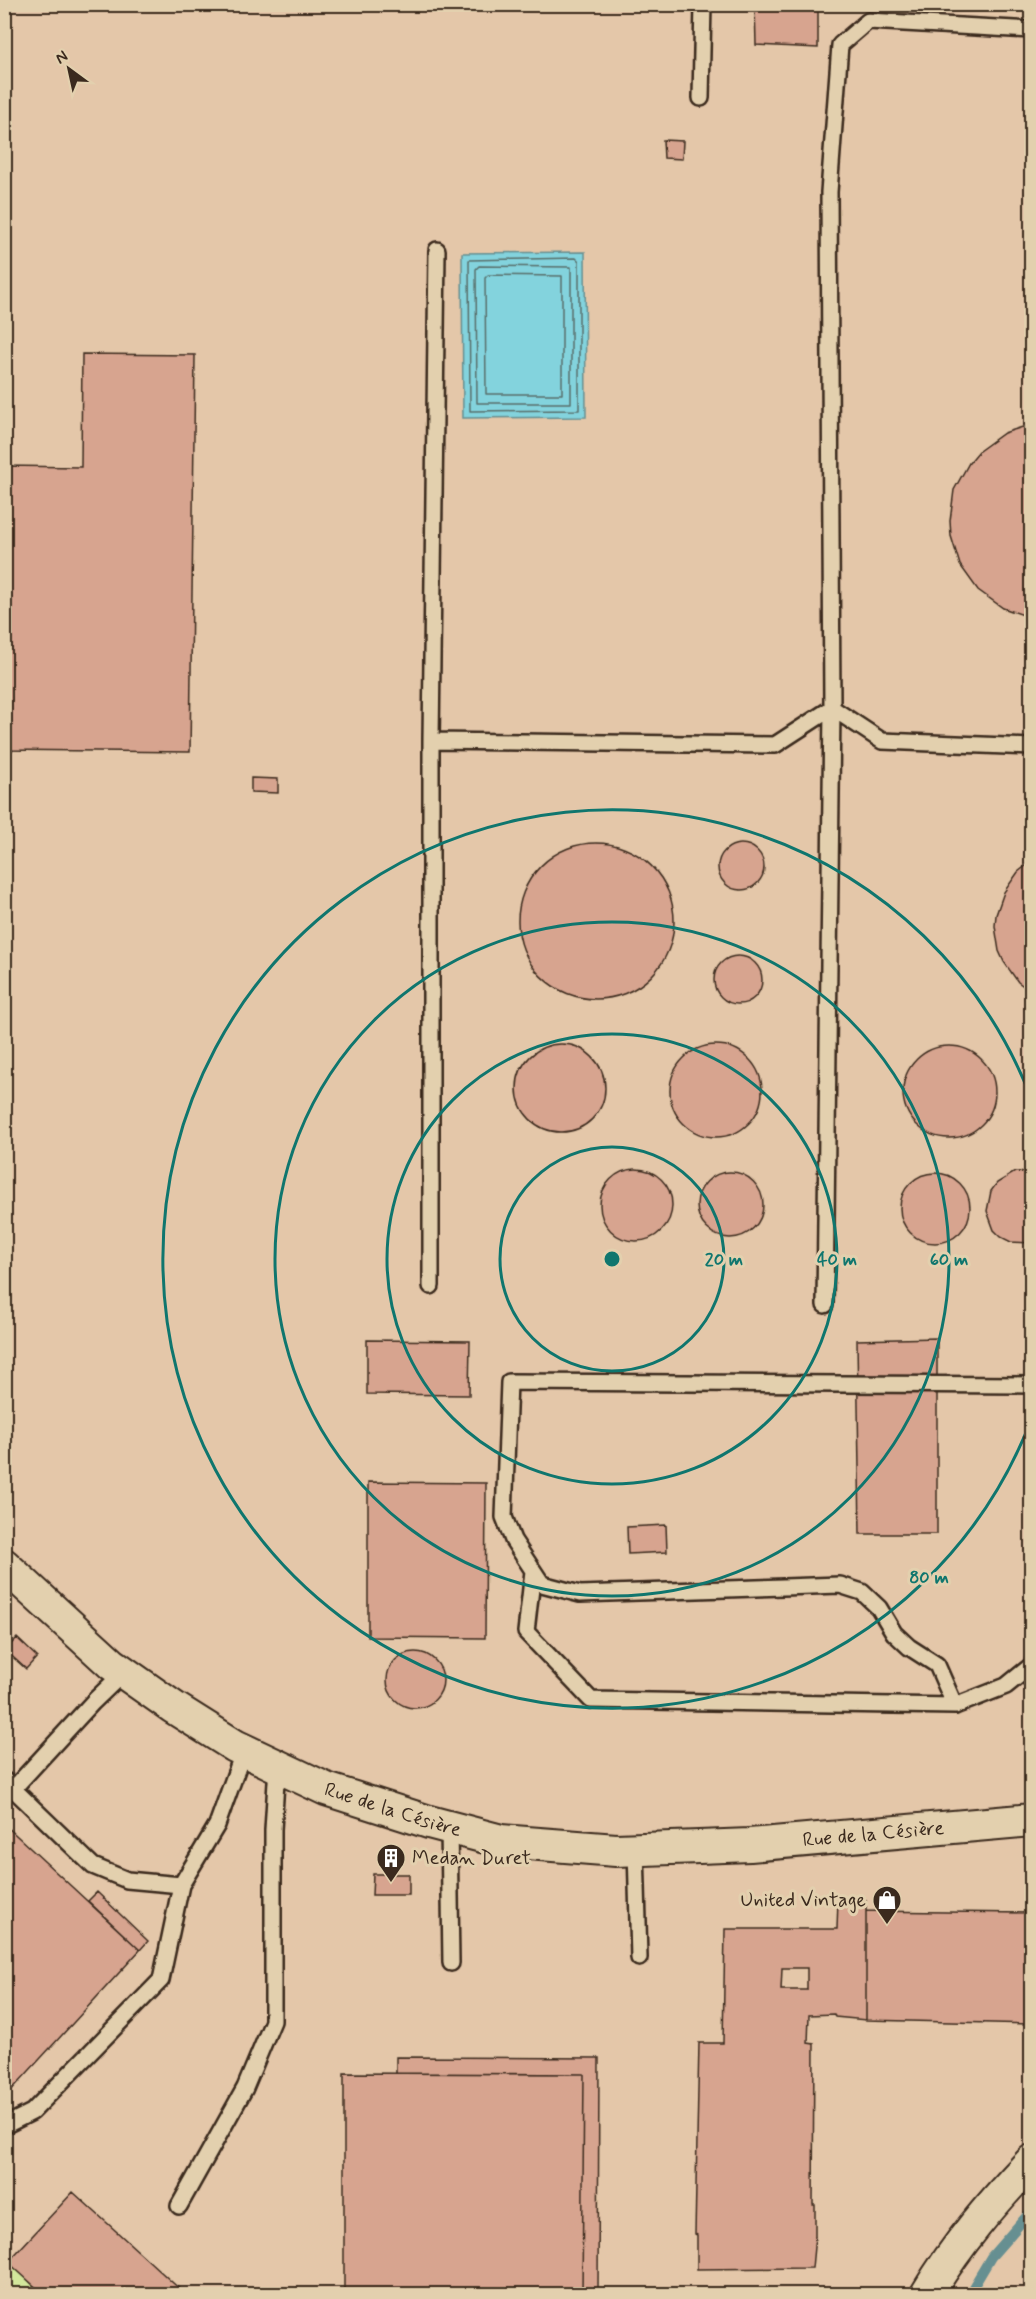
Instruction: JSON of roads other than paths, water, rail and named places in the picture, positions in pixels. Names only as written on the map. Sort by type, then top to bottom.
[{"type":"street","name":"Rue de la Césière","points":[[4,1565],[123,1673],[173,1707],[244,1750],[326,1789],[501,1841],[616,1850],[750,1845],[1032,1820]]},
{"type":"street","points":[[927,2295],[945,2263],[984,2212],[1032,2161]]},
{"type":"lane","points":[[701,98],[703,4]]},
{"type":"lane","points":[[825,1305],[832,708],[829,192],[840,45],[868,21],[1032,30]]},
{"type":"lane","points":[[431,1286],[431,741],[437,250]]},
{"type":"lane","points":[[431,741],[775,745],[832,708]]},
{"type":"lane","points":[[832,708],[882,741],[1032,747]]},
{"type":"lane","points":[[955,1706],[937,1665],[894,1634],[879,1608],[862,1592],[840,1585],[580,1594],[542,1584],[513,1540],[504,1517],[509,1382],[1032,1385]]},
{"type":"lane","points":[[533,1571],[526,1632],[591,1700],[955,1706],[1006,1686],[1032,1665]]},
{"type":"lane","points":[[123,1673],[9,1784],[93,1866],[127,1880],[181,1885]]},
{"type":"lane","points":[[4,2126],[32,2112],[161,1980],[181,1885],[217,1825],[244,1750]]},
{"type":"lane","points":[[179,2206],[245,2088],[273,2021],[273,1830],[277,1766]]},
{"type":"lane","points":[[448,1827],[451,1963]]},
{"type":"lane","points":[[636,1848],[639,1958]]},
{"type":"water","points":[[585,252],[586,417],[463,418],[462,253]]},
{"type":"waterway","points":[[969,2294],[991,2257],[1032,2210]]},
{"type":"place","name":"Medan Duret","points":[[391,1884]]},
{"type":"place","name":"United Vintage","points":[[887,1926]]}]
